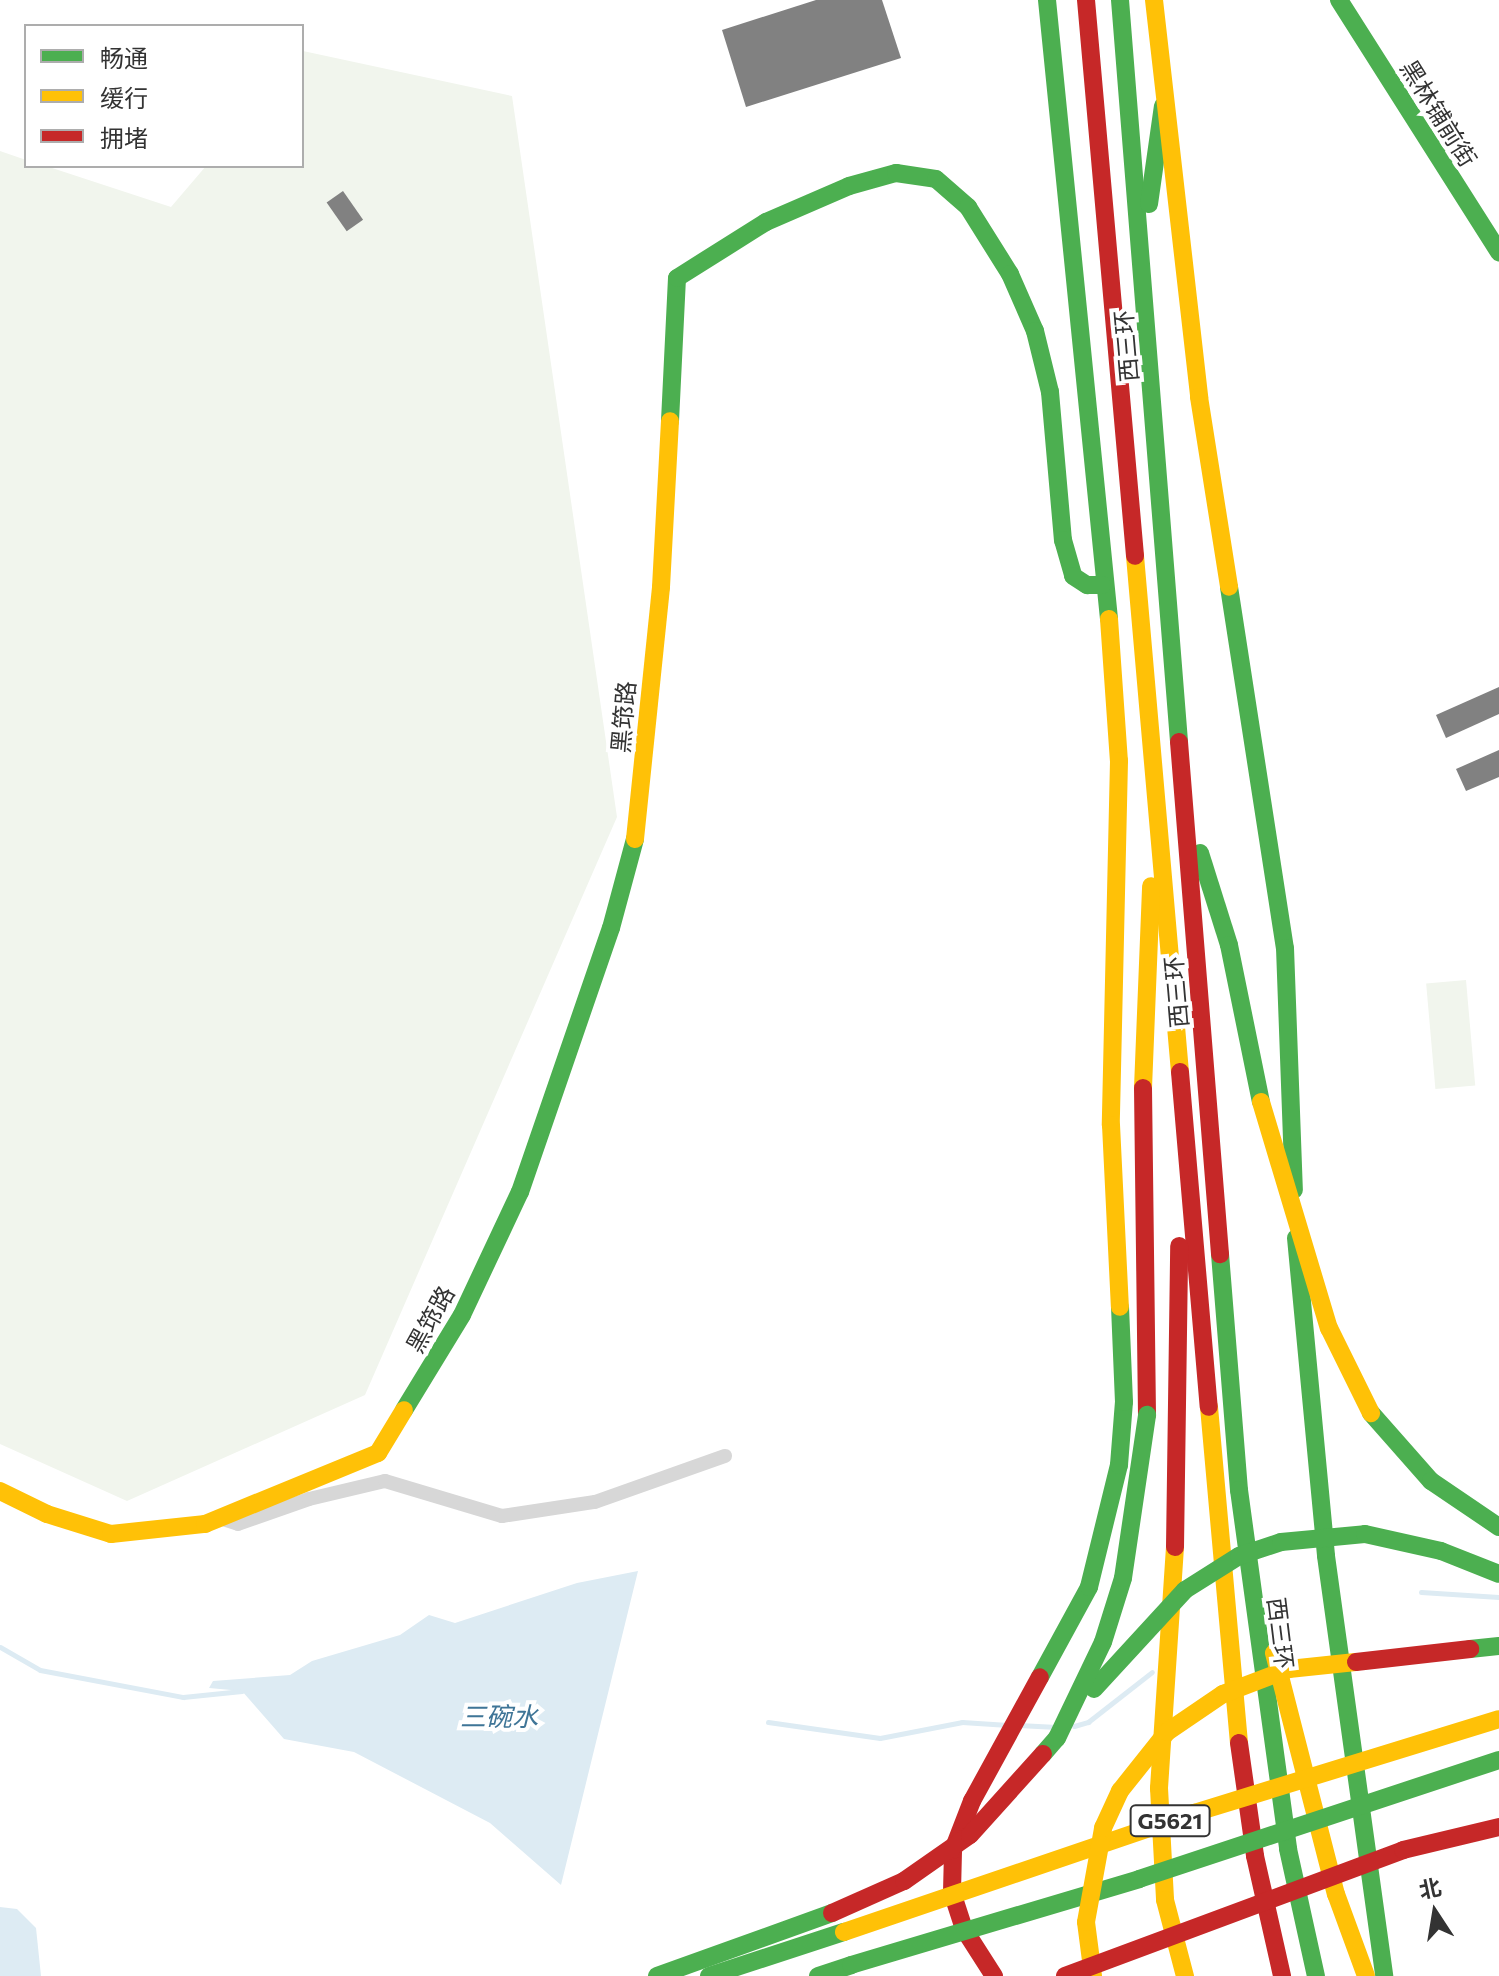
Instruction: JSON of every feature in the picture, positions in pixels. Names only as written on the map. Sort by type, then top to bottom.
[{"type":"main road","points":[[994,1976],[964,1929],[952,1892],[953,1850],[997,1757],[1089,1587],[1105,1534],[1124,1402],[1111,1125],[1119,761],[1115,678],[1102,585],[1047,0]]},
{"type":"main road","name":"西三环","points":[[1086,0],[1239,1744],[1255,1856],[1282,1976]]},
{"type":"main road","name":"西三环","points":[[1120,0],[1143,248],[1245,1534],[1288,1849],[1316,1976]]},
{"type":"main road","points":[[1154,0],[1163,106],[1199,397],[1285,948],[1305,1368],[1344,1706],[1384,1976]]},
{"type":"main road","name":"黑林铺前街","points":[[1339,0],[1499,252]]},
{"type":"main road","points":[[1143,248],[1163,106]]},
{"type":"main road","name":"黑筇路","points":[[0,1491],[47,1514],[111,1534],[162,1532],[220,1518],[378,1453],[462,1315],[526,1177],[611,928],[640,821],[661,587],[677,278],[766,222],[849,186],[896,173],[936,179],[968,207],[1010,274],[1035,331],[1050,392],[1063,540],[1073,576],[1087,585],[1102,585]]},
{"type":"main road","points":[[1185,806],[1229,945],[1261,1102],[1329,1328],[1362,1397],[1401,1453],[1468,1509],[1499,1527]]},
{"type":"main road","points":[[1057,1738],[1103,1642],[1123,1578],[1147,1415],[1142,1013],[1157,807]]},
{"type":"main road","points":[[1182,1115],[1177,1517],[1159,1788],[1165,1900],[1185,1976]]},
{"type":"main road","points":[[1245,1534],[1336,1894],[1366,1976]]},
{"type":"main road","points":[[657,1976],[832,1913],[904,1881],[970,1835],[1057,1738],[1116,1660],[1166,1606],[1222,1565],[1259,1548],[1300,1537],[1365,1534],[1441,1551],[1499,1574]]},
{"type":"main road","points":[[1093,1976],[1086,1922],[1091,1873],[1103,1828],[1120,1791],[1167,1732],[1223,1694],[1289,1669],[1499,1646]]},
{"type":"main road","name":"G5621","points":[[709,1976],[1194,1813],[1499,1719]]},
{"type":"main road","name":"G5621","points":[[818,1976],[1139,1879],[1499,1760]]},
{"type":"main road","points":[[1065,1976],[1403,1850],[1499,1827]]},
{"type":"street","points":[[220,1518],[238,1524],[309,1499],[385,1481],[502,1516],[595,1502],[725,1456]]},
{"type":"shaded area","points":[[304,51],[512,96],[617,817],[365,1395],[127,1501],[0,1444],[0,151],[24,159],[24,168],[52,168],[171,207],[204,168],[304,168]]},
{"type":"shaded area","points":[[1466,980],[1475,1086],[1435,1089],[1426,983]]},
{"type":"water","name":"三碗水","points":[[638,1571],[561,1885],[490,1823],[354,1752],[284,1739],[242,1691],[209,1688],[213,1681],[290,1675],[312,1661],[400,1635],[429,1615],[455,1623],[577,1583]]},
{"type":"water","points":[[0,1907],[17,1909],[36,1928],[41,1976],[0,1976]]},
{"type":"building","points":[[816,0],[882,0],[901,58],[746,107],[722,30]]},
{"type":"building","points":[[343,191],[363,220],[347,231],[327,202]]},
{"type":"building","points":[[1499,687],[1499,714],[1446,738],[1436,715]]},
{"type":"building","points":[[1499,750],[1499,777],[1466,791],[1456,769]]},
{"type":"waterway","points":[[1421,1592],[1499,1597]]},
{"type":"waterway","points":[[0,1647],[40,1670],[183,1697],[242,1691]]},
{"type":"waterway","points":[[1074,1726],[1088,1722],[1152,1672]]},
{"type":"waterway","points":[[768,1722],[880,1738],[962,1722],[1008,1725]]},
{"type":"waterway","points":[[1018,1725],[1052,1727]]},
{"type":"traffic: fast","points":[[1047,0],[1109,619]]},
{"type":"traffic: fast","points":[[1120,0],[1179,742]]},
{"type":"traffic: fast","points":[[1339,0],[1499,252]]},
{"type":"traffic: fast","points":[[1149,204],[1163,106]]},
{"type":"traffic: fast","points":[[670,421],[677,278],[766,222],[849,186],[896,173],[936,179],[968,207],[1010,274],[1035,331],[1050,392],[1063,540],[1073,576],[1087,585],[1102,585]]},
{"type":"traffic: fast","points":[[1229,587],[1285,948],[1294,1190]]},
{"type":"traffic: fast","points":[[404,1410],[462,1315],[520,1192],[611,928],[635,839]]},
{"type":"traffic: fast","points":[[1200,853],[1229,945],[1261,1102]]},
{"type":"traffic: fast","points":[[1296,1238],[1326,1556],[1384,1976]]},
{"type":"traffic: fast","points":[[1220,1254],[1239,1490],[1288,1849],[1316,1976]]},
{"type":"traffic: fast","points":[[1040,1677],[1089,1587],[1119,1465],[1124,1402],[1120,1307]]},
{"type":"traffic: fast","points":[[1371,1413],[1431,1481],[1499,1527]]},
{"type":"traffic: fast","points":[[1043,1754],[1057,1738],[1103,1642],[1123,1578],[1147,1415]]},
{"type":"traffic: fast","points":[[1094,1689],[1185,1590],[1239,1556],[1281,1542],[1365,1534],[1441,1551],[1499,1574]]},
{"type":"traffic: fast","points":[[1470,1649],[1499,1646]]},
{"type":"traffic: fast","points":[[851,1965],[1139,1879],[1499,1760]]},
{"type":"traffic: fast","points":[[657,1976],[832,1913]]},
{"type":"traffic: fast","points":[[709,1976],[844,1932]]},
{"type":"traffic: fast","points":[[818,1976],[851,1965]]},
{"type":"traffic: slow","points":[[1154,0],[1199,397],[1229,587]]},
{"type":"traffic: slow","points":[[635,839],[661,587],[670,421]]},
{"type":"traffic: slow","points":[[1135,556],[1180,1072]]},
{"type":"traffic: slow","points":[[1109,619],[1119,761],[1111,1125],[1120,1307]]},
{"type":"traffic: slow","points":[[1143,1088],[1151,886]]},
{"type":"traffic: slow","points":[[1261,1102],[1329,1328],[1371,1413]]},
{"type":"traffic: slow","points":[[1209,1407],[1239,1743]]},
{"type":"traffic: slow","points":[[0,1491],[47,1514],[111,1534],[205,1524],[378,1453],[404,1410]]},
{"type":"traffic: slow","points":[[1175,1547],[1159,1788],[1165,1900],[1185,1976]]},
{"type":"traffic: slow","points":[[1274,1653],[1336,1894],[1366,1976]]},
{"type":"traffic: slow","points":[[1093,1976],[1086,1922],[1103,1828],[1120,1791],[1167,1732],[1223,1694],[1289,1669],[1356,1662]]},
{"type":"traffic: slow","points":[[844,1932],[1194,1813],[1499,1719]]},
{"type":"traffic: jam","points":[[1086,0],[1135,556]]},
{"type":"traffic: jam","points":[[1179,742],[1220,1254]]},
{"type":"traffic: jam","points":[[1180,1072],[1209,1407]]},
{"type":"traffic: jam","points":[[1143,1088],[1147,1415]]},
{"type":"traffic: jam","points":[[1175,1547],[1179,1246]]},
{"type":"traffic: jam","points":[[1356,1662],[1470,1649]]},
{"type":"traffic: jam","points":[[994,1976],[964,1929],[952,1892],[953,1850],[972,1801],[1040,1677]]},
{"type":"traffic: jam","points":[[1239,1743],[1255,1856],[1282,1976]]},
{"type":"traffic: jam","points":[[832,1913],[904,1881],[970,1835],[1043,1754]]},
{"type":"traffic: jam","points":[[1065,1976],[1403,1850],[1499,1827]]}]
